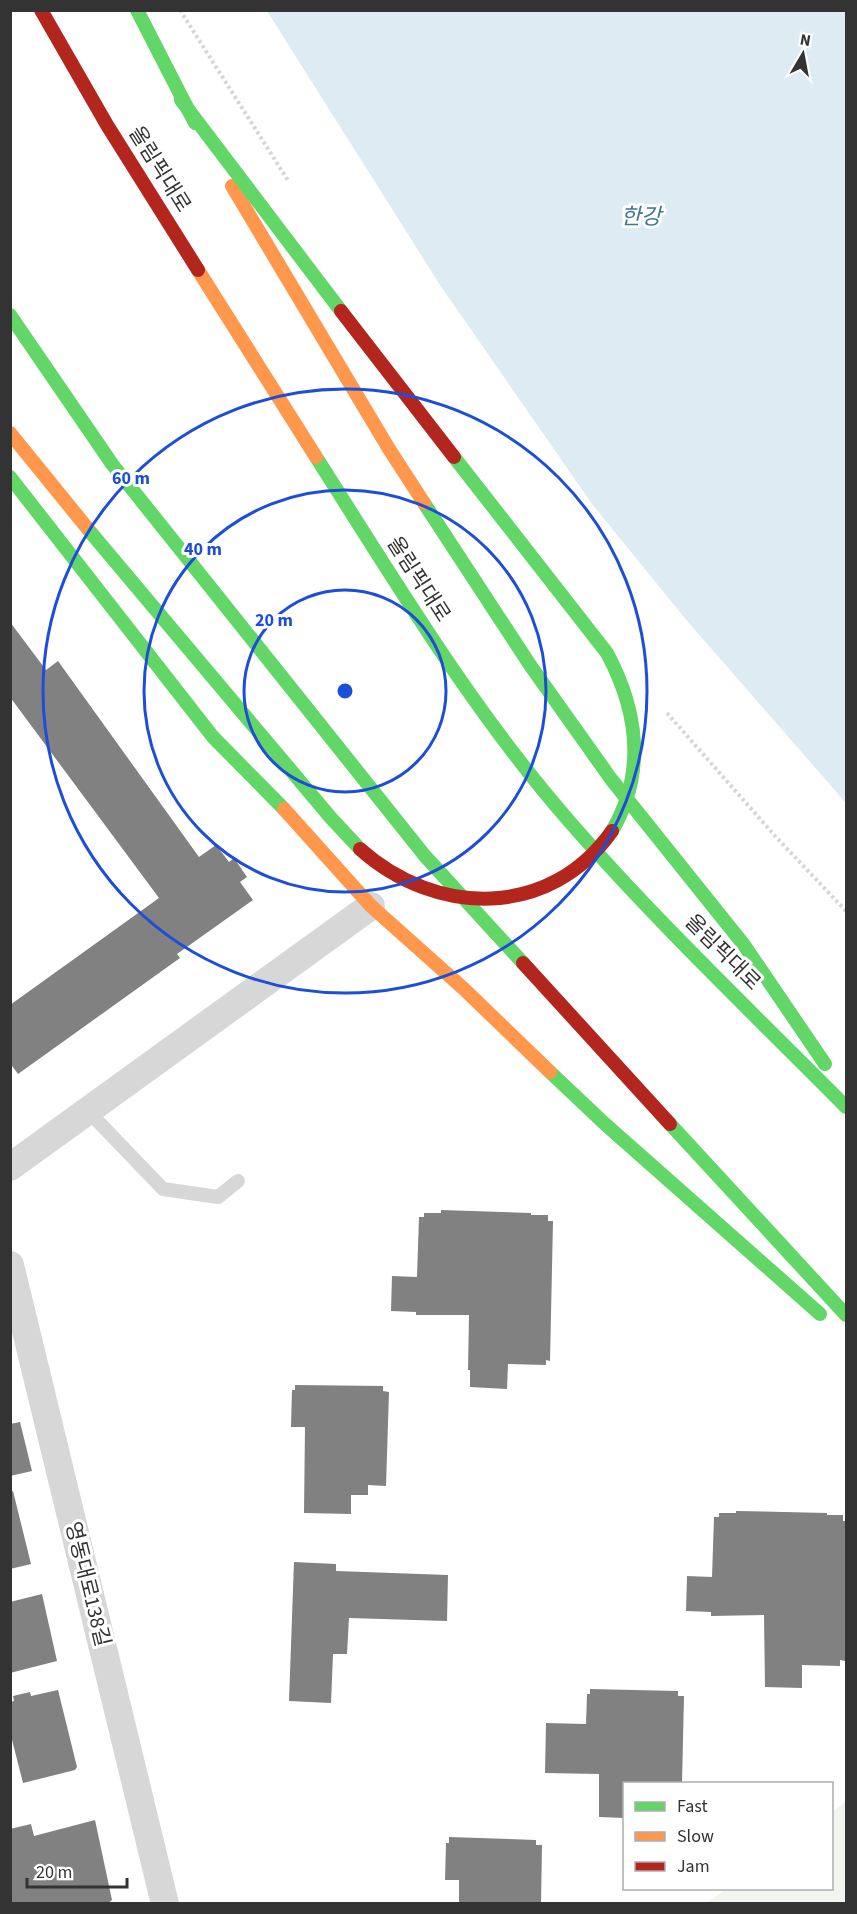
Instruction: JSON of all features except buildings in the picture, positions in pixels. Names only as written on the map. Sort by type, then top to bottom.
[{"type":"highway","name":"올림픽대로","points":[[41,10],[107,125],[366,536],[442,653],[507,743],[568,820],[634,892],[846,1107]]},
{"type":"highway","points":[[136,10],[181,100],[389,449],[530,665],[611,779],[744,945],[846,1095]]},
{"type":"highway","points":[[10,433],[92,534],[324,808],[384,869],[414,885],[445,896],[474,901],[500,900],[554,882],[578,867],[602,846],[629,796],[637,746],[630,699],[621,676],[607,653],[394,382],[181,100]]},
{"type":"highway","points":[[10,315],[112,464],[425,856],[627,1080],[846,1315]]},
{"type":"highway","points":[[10,477],[213,737],[316,842],[371,906],[464,989],[605,1124],[829,1322]]},
{"type":"street","points":[[10,1167],[371,906]]},
{"type":"street","name":"영동대로138길","points":[[10,1265],[165,1904]]},
{"type":"lane","points":[[88,1111],[163,1189],[218,1197],[238,1181]]},
{"type":"shaded area","points":[[846,1801],[846,1903],[706,1903],[726,1890],[833,1890],[833,1811]]},
{"type":"water","name":"한강","points":[[267,11],[846,11],[846,803],[688,622],[592,504],[440,285]]},
{"type":"traffic: fast","points":[[137,10],[195,123]]},
{"type":"traffic: fast","points":[[181,100],[341,311]]},
{"type":"traffic: fast","points":[[10,315],[112,464],[425,856],[523,963]]},
{"type":"traffic: fast","points":[[316,457],[467,690],[534,779],[636,895],[846,1107]]},
{"type":"traffic: fast","points":[[454,457],[607,653],[618,675],[631,720],[634,764],[623,809],[612,831]]},
{"type":"traffic: fast","points":[[10,477],[213,737],[284,809]]},
{"type":"traffic: fast","points":[[424,503],[530,665],[611,779],[744,945],[825,1064]]},
{"type":"traffic: fast","points":[[92,534],[331,818],[360,849]]},
{"type":"traffic: fast","points":[[550,1072],[605,1124],[820,1314]]},
{"type":"traffic: fast","points":[[670,1124],[846,1315]]},
{"type":"traffic: slow","points":[[232,186],[389,449],[424,503]]},
{"type":"traffic: slow","points":[[198,270],[316,457]]},
{"type":"traffic: slow","points":[[10,433],[92,534]]},
{"type":"traffic: slow","points":[[284,809],[371,906],[464,989],[550,1072]]},
{"type":"traffic: jam","points":[[41,10],[107,125],[198,270]]},
{"type":"traffic: jam","points":[[341,311],[454,457]]},
{"type":"traffic: jam","points":[[360,849],[390,871],[423,887],[457,896],[491,898],[525,893],[557,880],[586,860],[612,831]]},
{"type":"traffic: jam","points":[[523,963],[670,1124]]}]
